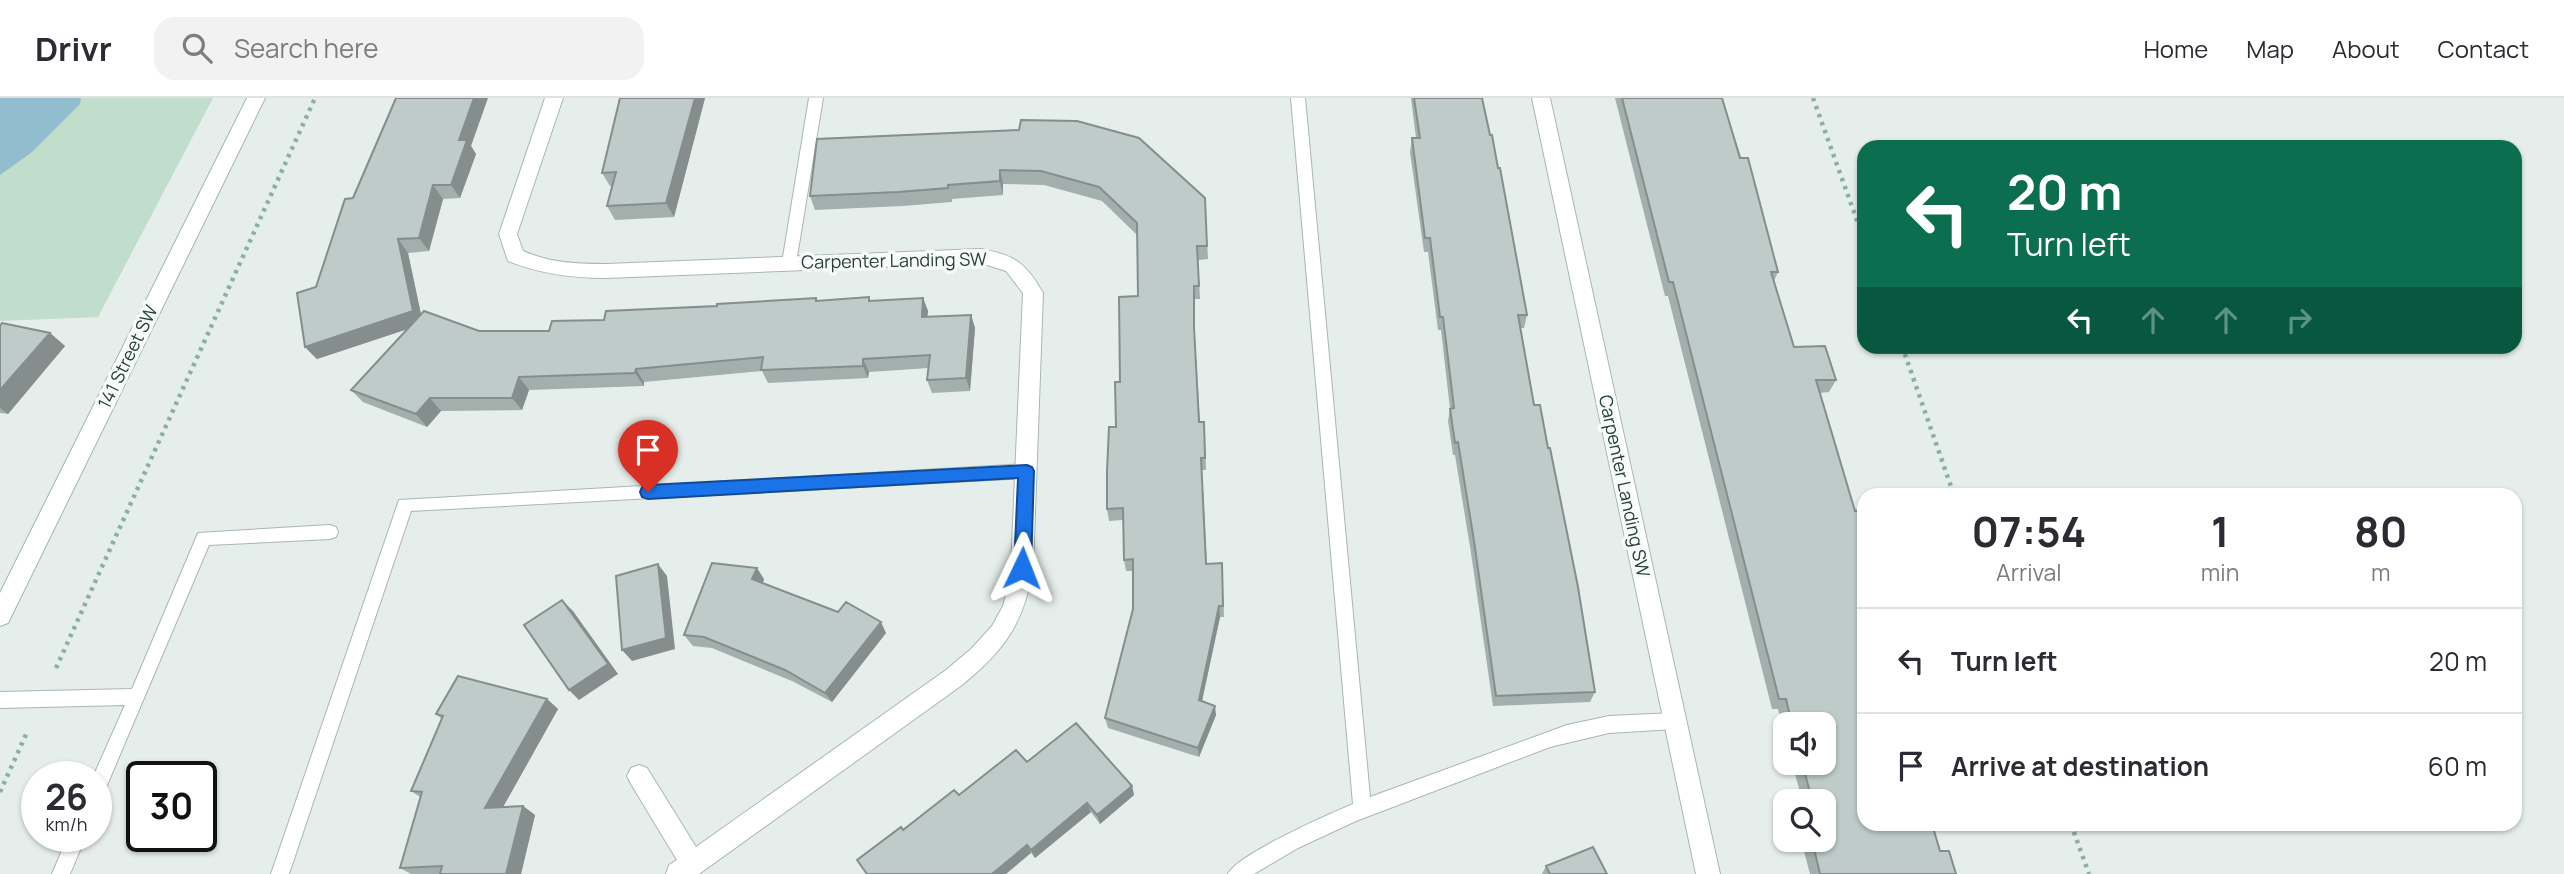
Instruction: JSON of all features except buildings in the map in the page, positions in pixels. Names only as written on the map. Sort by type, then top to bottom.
[{"type":"street","name":"141 Street SW","points":[[0,616],[256,98]]},
{"type":"street","name":"Carpenter Landing SW","points":[[554,98],[508,234],[515,256],[535,265],[566,271],[606,271],[981,256],[1007,260],[1024,275],[1033,293],[1022,568],[1014,607],[999,634],[967,668],[930,696],[686,869],[639,776]]},
{"type":"street","name":"Carpenter Landing SW","points":[[1541,98],[1708,874]]},
{"type":"lane","points":[[789,263],[816,98]]},
{"type":"lane","points":[[1298,98],[1362,809]]},
{"type":"lane","points":[[280,874],[405,505],[1027,471]]},
{"type":"lane","points":[[109,761],[204,538],[330,532]]},
{"type":"lane","points":[[0,700],[137,697]]},
{"type":"lane","points":[[1237,874],[1266,855],[1362,809],[1565,734],[1603,726],[1674,721]]},
{"type":"lane","points":[[61,874],[70,852]]},
{"type":"path","points":[[0,792],[314,98]]},
{"type":"path","points":[[1813,98],[1857,221]]},
{"type":"path","points":[[1905,354],[1952,488]]},
{"type":"path","points":[[2074,831],[2089,874]]},
{"type":"green space","points":[[0,98],[213,98],[98,317],[0,321]]},
{"type":"water","points":[[0,98],[81,98],[80,104],[31,153],[0,175]]},
{"type":"route","points":[[648,492],[1027,471],[1022,568]]}]
